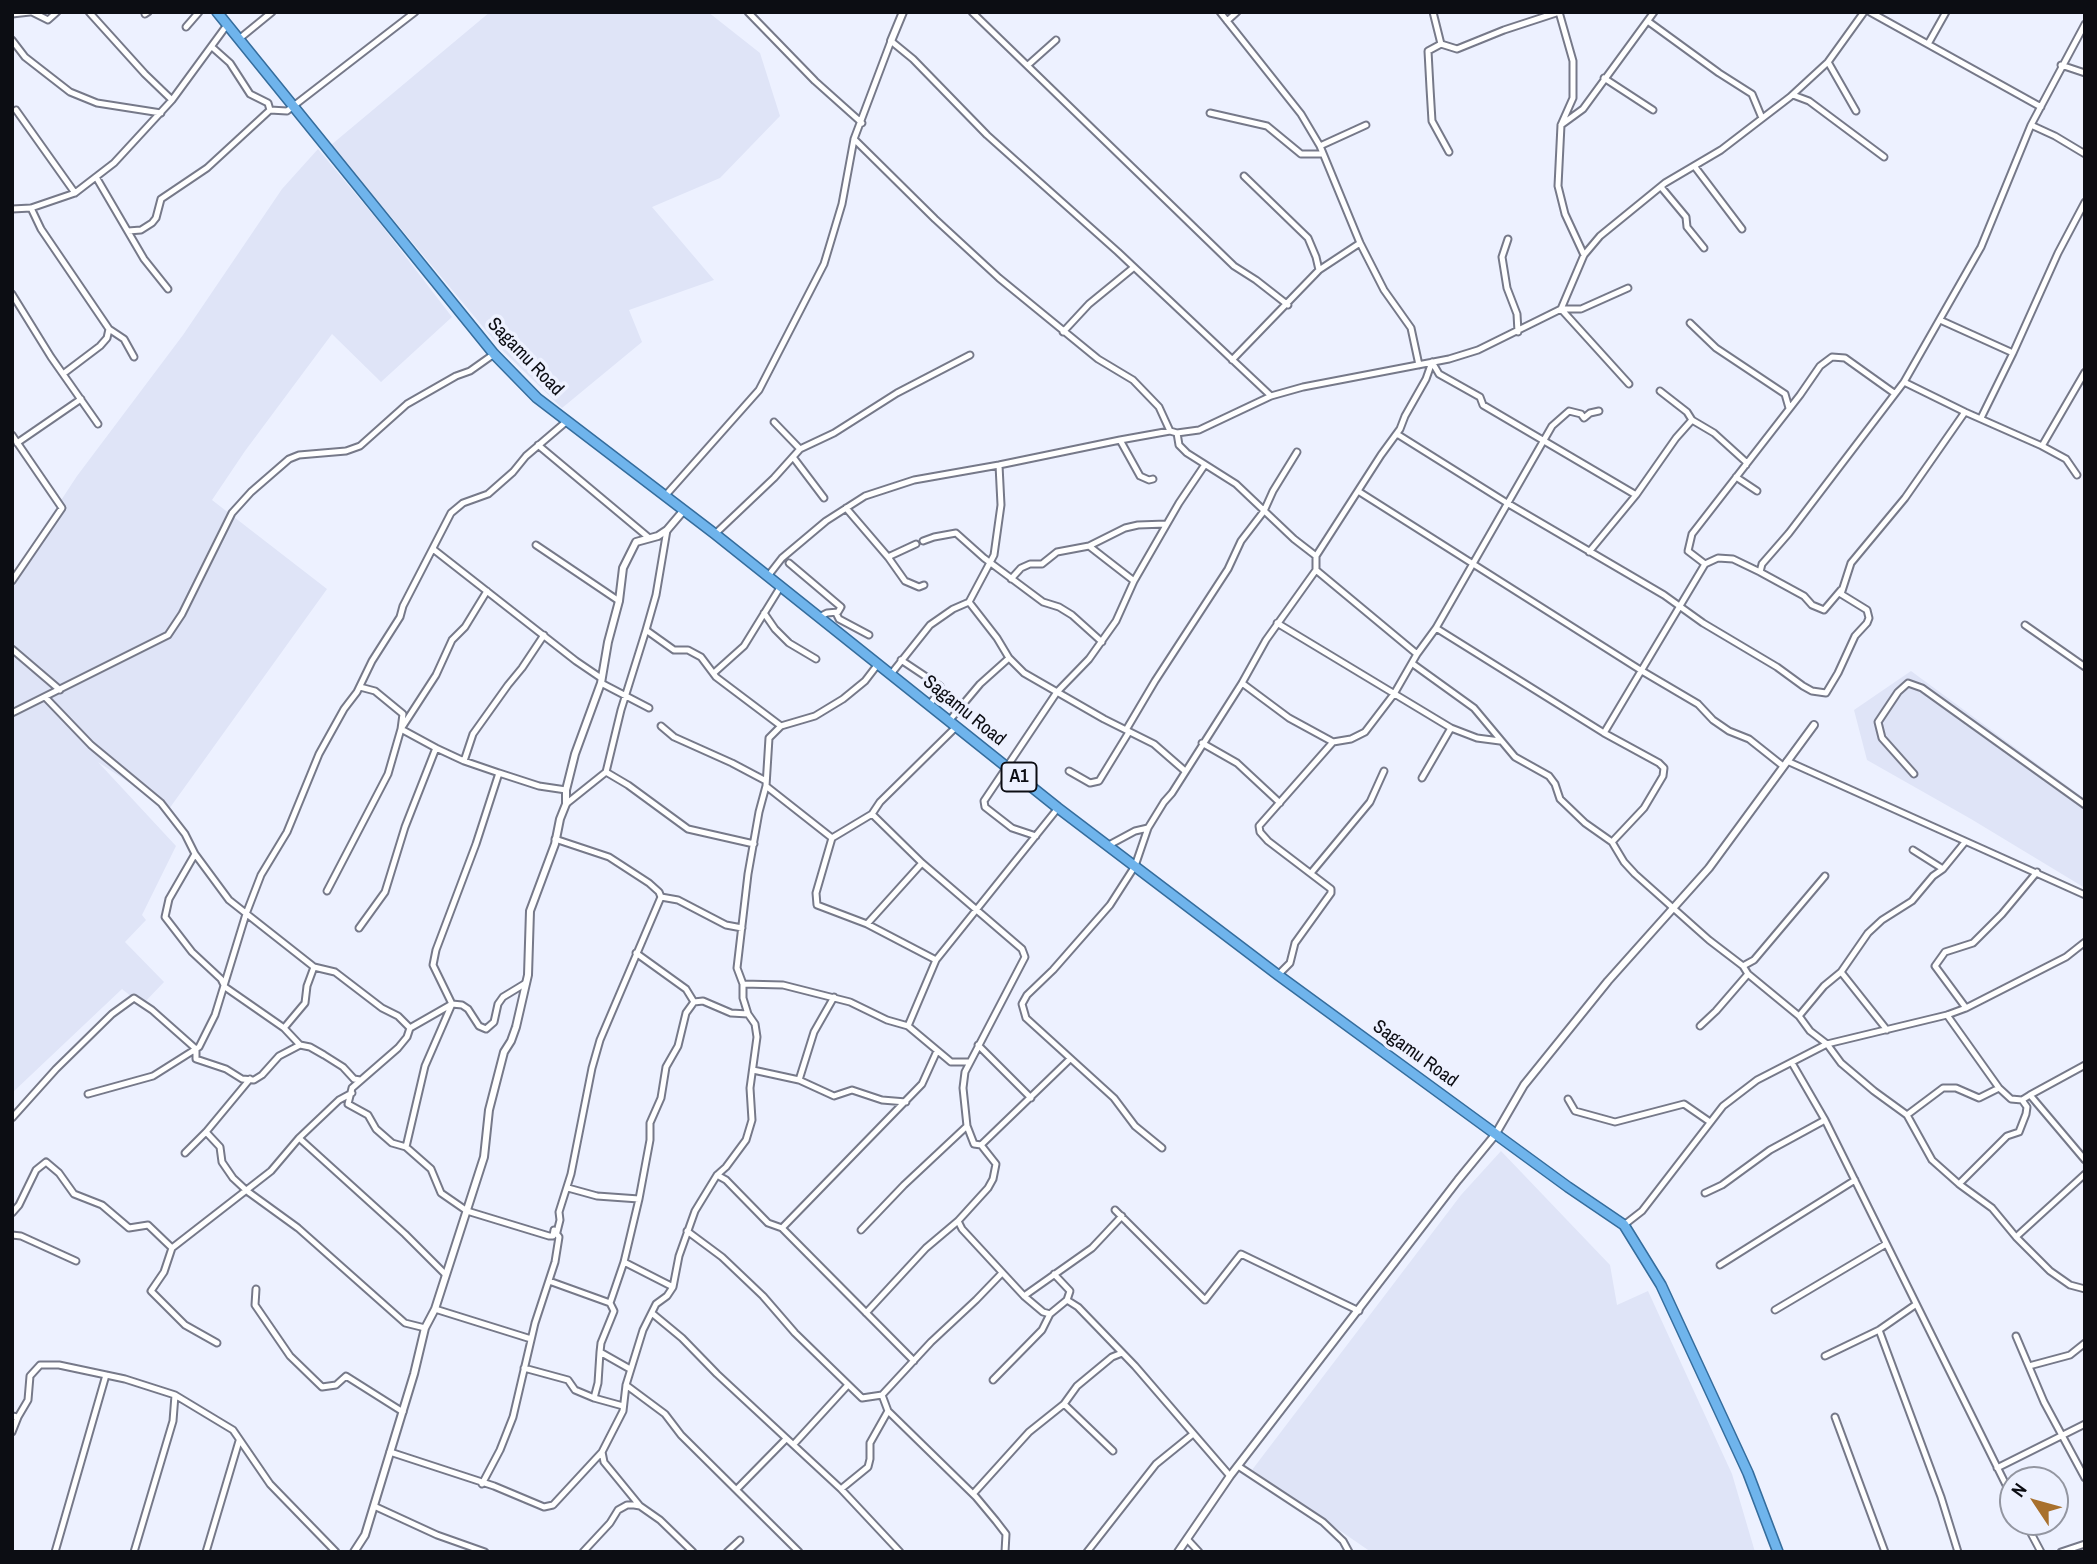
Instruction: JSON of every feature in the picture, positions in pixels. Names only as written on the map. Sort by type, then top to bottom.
[{"type":"highway","name":"Sagamu Road","points":[[217,12],[494,354],[537,398],[715,534],[1058,808],[1495,1135],[1624,1225],[1667,1298],[1748,1473],[1778,1552]]},
{"type":"street","points":[[12,13],[31,12],[48,20],[57,12]]},
{"type":"street","points":[[89,12],[172,100]]},
{"type":"street","points":[[186,27],[199,12]]},
{"type":"street","points":[[239,39],[272,12]]},
{"type":"street","points":[[128,231],[141,230],[152,223],[161,199],[207,168],[270,110],[286,111],[415,12]]},
{"type":"street","points":[[748,12],[815,81],[862,123]]},
{"type":"street","points":[[665,496],[759,390],[824,264],[842,204],[854,139],[903,12]]},
{"type":"street","points":[[972,12],[980,15],[1234,265],[1288,305]]},
{"type":"street","points":[[1220,12],[1301,114],[1320,146],[1360,243],[1384,290],[1411,328],[1419,365]]},
{"type":"street","points":[[1227,21],[1237,12]]},
{"type":"street","points":[[1433,12],[1441,44]]},
{"type":"street","points":[[1449,152],[1432,121],[1428,51],[1441,44],[1457,49],[1559,12],[1573,61],[1573,98],[1562,125],[1558,186],[1564,214],[1584,255]]},
{"type":"street","points":[[1562,125],[1583,109],[1654,12]]},
{"type":"street","points":[[1561,309],[1584,255],[1600,236],[1661,187],[1695,167],[1793,95],[1828,62],[1864,12]]},
{"type":"street","points":[[1870,12],[2041,107]]},
{"type":"street","points":[[1928,44],[1946,12]]},
{"type":"street","points":[[1649,22],[1752,94],[1762,118]]},
{"type":"street","points":[[13,208],[31,208],[75,194],[114,163],[172,100],[227,24]]},
{"type":"street","points":[[1760,572],[1762,564],[1904,382],[1980,247],[2031,125],[2085,24]]},
{"type":"street","points":[[12,40],[25,57],[70,92],[97,103],[161,113]]},
{"type":"street","points":[[1028,65],[1056,40]]},
{"type":"street","points":[[891,41],[913,59],[987,135],[1271,396]]},
{"type":"street","points":[[212,47],[230,63],[250,94],[268,103],[270,110]]},
{"type":"street","points":[[1828,62],[1856,111]]},
{"type":"street","points":[[2061,65],[2085,73]]},
{"type":"street","points":[[1604,78],[1653,110]]},
{"type":"street","points":[[1793,95],[1809,101],[1884,157]]},
{"type":"street","points":[[16,110],[75,194]]},
{"type":"street","points":[[1210,113],[1267,126],[1301,155],[1323,154]]},
{"type":"street","points":[[1320,146],[1366,125]]},
{"type":"street","points":[[2031,125],[2085,154]]},
{"type":"street","points":[[854,139],[935,219],[1063,332],[1098,359],[1133,380],[1158,407],[1179,445],[1204,466],[1236,484],[1302,547],[1316,556]]},
{"type":"street","points":[[1695,167],[1742,229]]},
{"type":"street","points":[[1244,176],[1308,238],[1317,257],[1319,270]]},
{"type":"street","points":[[96,177],[144,259],[168,289]]},
{"type":"street","points":[[1661,187],[1686,218],[1687,227],[1704,248]]},
{"type":"street","points":[[1980,418],[2013,353],[2057,253],[2085,202]]},
{"type":"street","points":[[31,208],[41,229],[109,329],[124,339],[134,357]]},
{"type":"street","points":[[1508,239],[1502,257],[1507,288],[1517,314],[1518,332]]},
{"type":"street","points":[[1232,360],[1319,270],[1360,243]]},
{"type":"street","points":[[1063,332],[1089,304],[1133,268]]},
{"type":"street","points":[[768,576],[782,558],[826,521],[865,496],[914,480],[1120,440],[1199,430],[1271,396],[1325,381],[1419,365],[1478,350],[1561,309],[1581,309],[1628,288]]},
{"type":"street","points":[[12,294],[98,424]]},
{"type":"street","points":[[1561,309],[1629,384]]},
{"type":"street","points":[[1940,320],[2013,353]]},
{"type":"street","points":[[1690,323],[1716,348],[1785,394],[1789,408]]},
{"type":"street","points":[[63,374],[100,346],[107,338],[109,329]]},
{"type":"street","points":[[12,713],[168,635],[182,614],[232,513],[251,492],[289,459],[299,455],[346,451],[360,446],[407,404],[470,371],[494,354]]},
{"type":"street","points":[[715,534],[774,478],[800,449],[834,433],[897,393],[970,355]]},
{"type":"street","points":[[1705,564],[1688,551],[1692,534],[1820,366],[1837,356],[1845,358],[1894,393]]},
{"type":"street","points":[[1161,1148],[1135,1126],[1114,1098],[1026,1018],[1022,1004],[1027,995],[1053,970],[1110,905],[1135,866],[1149,828],[1278,623],[1317,570],[1316,556],[1397,434],[1433,362]]},
{"type":"street","points":[[1433,362],[1439,374],[1480,397],[1483,405],[1636,495]]},
{"type":"street","points":[[2042,446],[2085,372]]},
{"type":"street","points":[[1904,382],[2042,446],[2066,459],[2077,475]]},
{"type":"street","points":[[1660,391],[1687,412],[1692,420],[1714,433],[1746,462],[1746,465]]},
{"type":"street","points":[[12,450],[81,400]]},
{"type":"street","points":[[1242,683],[1289,718],[1333,742],[1351,739],[1365,732],[1394,694],[1436,628],[1543,440],[1556,422],[1569,411],[1581,414],[1584,418],[1599,411]]},
{"type":"street","points":[[1604,733],[1705,564],[1725,558],[1760,572],[1824,610],[1842,588],[1851,563],[1905,498],[1965,412]]},
{"type":"street","points":[[1589,552],[1692,420]]},
{"type":"street","points":[[300,1045],[279,1056],[262,1075],[250,1079],[242,1079],[226,1069],[196,1059],[197,1049],[215,1015],[225,987],[246,914],[261,875],[287,832],[319,754],[400,617],[403,606],[455,508],[488,494],[513,472],[526,456],[567,421]]},
{"type":"street","points":[[774,422],[800,449]]},
{"type":"street","points":[[1397,434],[1680,606],[1812,691],[1826,692],[1855,636],[1869,618],[1867,610],[1843,596],[1842,588]]},
{"type":"street","points":[[12,435],[62,508],[12,581]]},
{"type":"street","points":[[1120,440],[1140,476],[1153,479]]},
{"type":"street","points":[[538,445],[648,537]]},
{"type":"street","points":[[1069,771],[1090,783],[1098,781],[1161,671],[1228,569],[1241,541],[1264,511],[1297,452]]},
{"type":"street","points":[[793,457],[824,499]]},
{"type":"street","points":[[891,674],[920,634],[939,617],[969,601],[996,548],[1001,505],[999,465]]},
{"type":"street","points":[[1036,836],[1012,828],[984,804],[1057,692],[1075,676],[1116,621],[1134,581],[1166,524],[1204,466]]},
{"type":"street","points":[[1737,477],[1757,491]]},
{"type":"street","points":[[1358,491],[1698,704],[1713,720],[1729,731],[1749,739],[1785,763],[2085,895]]},
{"type":"street","points":[[845,508],[888,557],[905,581],[919,587],[924,585]]},
{"type":"street","points":[[354,1552],[365,1535],[403,1412],[425,1328],[435,1309],[484,1157],[489,1110],[504,1052],[512,1041],[526,983],[530,911],[566,804],[566,790],[576,754],[601,680],[619,601],[622,568],[636,542],[658,536],[667,530],[684,510]]},
{"type":"street","points":[[1012,579],[1021,568],[1030,564],[1042,564],[1057,552],[1089,546],[1125,528],[1166,524]]},
{"type":"street","points":[[566,804],[606,772],[621,710],[656,595],[667,530]]},
{"type":"street","points":[[923,541],[956,533],[984,558],[1043,602],[1072,615],[1101,642]]},
{"type":"street","points":[[888,557],[916,544]]},
{"type":"street","points":[[536,545],[619,601]]},
{"type":"street","points":[[1089,546],[1134,581]]},
{"type":"street","points":[[433,549],[601,680],[649,708]]},
{"type":"street","points":[[789,563],[841,607],[836,613]]},
{"type":"street","points":[[984,571],[999,568]]},
{"type":"street","points":[[1317,570],[1417,654]]},
{"type":"street","points":[[715,672],[744,646],[781,586]]},
{"type":"street","points":[[401,729],[436,675],[452,640],[465,627],[487,591]]},
{"type":"street","points":[[969,601],[1009,658],[1024,673],[1154,744],[1185,771]]},
{"type":"street","points":[[764,613],[789,643],[816,659]]},
{"type":"street","points":[[820,617],[827,613],[836,613]]},
{"type":"street","points":[[836,613],[839,619],[869,635]]},
{"type":"street","points":[[1278,623],[1451,728],[1477,738],[1500,741]]},
{"type":"street","points":[[2025,625],[2085,667]]},
{"type":"street","points":[[1436,628],[1604,733],[1659,763],[1664,770],[1661,780],[1644,808],[1612,842]]},
{"type":"street","points":[[646,630],[674,650],[688,650],[701,657],[715,672],[716,677],[781,726]]},
{"type":"street","points":[[464,761],[472,734],[523,668],[544,635]]},
{"type":"street","points":[[12,649],[60,690]]},
{"type":"street","points":[[936,960],[867,925],[823,909],[817,905],[816,893],[832,838],[872,814],[953,724],[988,675],[1009,658]]},
{"type":"street","points":[[901,660],[940,686],[940,691],[929,705]]},
{"type":"street","points":[[390,1452],[544,1507],[553,1505],[602,1452],[623,1406],[630,1368],[643,1331],[656,1304],[667,1296],[673,1287],[687,1231],[701,1199],[746,1140],[752,1120],[749,1095],[757,1037],[755,1024],[748,1014],[743,998],[743,984],[737,968],[748,874],[758,812],[766,783],[769,738],[781,726],[815,716],[843,699],[865,681],[878,664]]},
{"type":"street","points":[[1413,664],[1474,708],[1515,757],[1549,776],[1560,799],[1584,823],[1612,842],[1624,862],[1673,908],[1799,1016],[1810,1031],[1827,1044],[1841,1063],[1907,1115],[1932,1160],[1992,1208],[2050,1271],[2070,1285],[2085,1289]]},
{"type":"street","points":[[1914,774],[1882,738],[1878,722],[1898,692],[1908,683],[1922,688],[2085,805]]},
{"type":"street","points":[[327,891],[388,774],[401,729],[403,713],[375,691],[360,687]]},
{"type":"street","points":[[45,697],[91,745],[162,803],[229,900],[314,967],[335,972],[382,1008],[398,1016],[410,1028]]},
{"type":"street","points":[[1178,1552],[1230,1476],[1495,1135],[1524,1085],[1608,981],[1709,868],[1814,725]]},
{"type":"street","points":[[661,726],[674,737],[732,763],[766,783],[832,838]]},
{"type":"street","points":[[1422,778],[1451,728]]},
{"type":"street","points":[[401,729],[464,761],[548,788],[566,790]]},
{"type":"street","points":[[1278,975],[1290,962],[1295,943],[1331,893],[1331,889],[1260,832],[1259,826],[1333,742]]},
{"type":"street","points":[[1202,743],[1237,762],[1280,803]]},
{"type":"street","points":[[359,928],[385,892],[405,827],[436,748]]},
{"type":"street","points":[[1311,873],[1370,802],[1384,771]]},
{"type":"street","points":[[606,772],[688,829],[754,844]]},
{"type":"street","points":[[405,1147],[425,1066],[452,1004],[434,961],[440,935],[476,844],[499,773]]},
{"type":"street","points":[[908,1026],[936,960],[1058,808]]},
{"type":"street","points":[[866,1313],[926,1248],[958,1221],[988,1188],[996,1164],[981,1145],[974,1144],[967,1126],[963,1088],[965,1072],[1025,957],[1021,949],[922,863],[872,814]]},
{"type":"street","points":[[1109,845],[1135,831],[1149,828]]},
{"type":"street","points":[[554,1230],[557,1232],[559,1229],[559,1212],[568,1188],[592,1068],[607,1019],[661,897],[649,883],[609,856],[555,839]]},
{"type":"street","points":[[1799,1016],[1802,1009],[1841,972],[1868,933],[1882,920],[1912,901],[1965,842]]},
{"type":"street","points":[[1913,850],[1943,869]]},
{"type":"street","points":[[195,854],[169,899],[165,917],[192,952],[221,979],[225,987],[284,1028],[300,1045],[324,1055],[343,1067],[354,1079],[360,1080]]},
{"type":"street","points":[[867,925],[922,863]]},
{"type":"street","points":[[1966,1008],[1935,966],[1945,952],[1973,943],[2002,914],[2037,872]]},
{"type":"street","points":[[1743,966],[1754,960],[1825,876]]},
{"type":"street","points":[[661,897],[678,900],[726,925],[742,928]]},
{"type":"street","points":[[1624,1225],[1642,1211],[1723,1106],[1756,1080],[1827,1044],[1966,1008],[2066,957],[2085,942]]},
{"type":"street","points":[[636,953],[687,989],[694,1002]]},
{"type":"street","points":[[284,1028],[305,1003],[307,986],[314,967]]},
{"type":"street","points":[[1841,972],[1887,1030]]},
{"type":"street","points":[[1700,1026],[1748,974]]},
{"type":"street","points":[[526,983],[503,997],[498,1004],[494,1022],[486,1029],[478,1026],[468,1009],[452,1004],[410,1028],[398,1048],[352,1088],[348,1104],[368,1115],[376,1129],[392,1143],[405,1147],[431,1169],[441,1193],[467,1211],[549,1236],[553,1236],[554,1230]]},
{"type":"street","points":[[743,984],[783,985],[834,997],[908,1026],[951,1062],[969,1062]]},
{"type":"street","points":[[799,1080],[814,1032],[834,997]]},
{"type":"street","points":[[12,1118],[56,1069],[112,1014],[134,998],[197,1049]]},
{"type":"street","points":[[610,1303],[624,1262],[639,1199],[650,1140],[649,1122],[662,1098],[666,1066],[678,1046],[686,1013],[694,1002],[703,1001],[732,1013],[748,1014]]},
{"type":"street","points":[[1947,1015],[1999,1088],[2011,1099],[2022,1100],[2085,1065]]},
{"type":"street","points":[[978,1045],[1031,1098]]},
{"type":"street","points":[[88,1094],[153,1076],[197,1049]]},
{"type":"street","points":[[782,1228],[922,1084],[937,1051]]},
{"type":"street","points":[[981,1145],[1070,1059]]},
{"type":"street","points":[[1792,1063],[1825,1120],[1999,1472]]},
{"type":"street","points":[[753,1070],[799,1080],[834,1096],[852,1090],[882,1100],[906,1102]]},
{"type":"street","points":[[185,1153],[250,1079]]},
{"type":"street","points":[[1907,1115],[1943,1088],[1956,1088],[1979,1098],[1999,1088]]},
{"type":"street","points":[[217,1343],[186,1325],[151,1291],[164,1272],[172,1248],[271,1171],[299,1138],[339,1100],[352,1093]]},
{"type":"street","points":[[2030,1095],[2085,1160]]},
{"type":"street","points":[[1568,1099],[1575,1111],[1615,1122],[1684,1104],[1710,1122]]},
{"type":"street","points":[[1959,1184],[2007,1136],[2019,1132],[2027,1107],[2022,1100]]},
{"type":"street","points":[[1706,1193],[1722,1185],[1770,1150],[1825,1120]]},
{"type":"street","points":[[861,1230],[967,1126]]},
{"type":"street","points":[[206,1132],[220,1147],[222,1161],[233,1178],[247,1191],[298,1228],[405,1323],[425,1328]]},
{"type":"street","points":[[299,1138],[446,1274]]},
{"type":"street","points":[[12,1213],[19,1205],[36,1170],[46,1162],[59,1173],[74,1194],[102,1205],[129,1228],[148,1225],[172,1248]]},
{"type":"street","points":[[2016,1237],[2085,1174]]},
{"type":"street","points":[[717,1175],[726,1180],[768,1223],[782,1228],[914,1361]]},
{"type":"street","points":[[1720,1265],[1855,1180]]},
{"type":"street","points":[[568,1188],[597,1196],[639,1199]]},
{"type":"street","points":[[1115,1210],[1205,1300],[1241,1254],[1359,1311]]},
{"type":"street","points":[[1024,1296],[1092,1248],[1122,1216]]},
{"type":"street","points":[[958,1221],[962,1229],[1024,1296],[1042,1312],[1050,1314]]},
{"type":"street","points":[[482,1484],[513,1417],[559,1237],[554,1230]]},
{"type":"street","points":[[687,1231],[722,1257],[763,1296],[847,1386],[862,1398],[882,1395],[1002,1273]]},
{"type":"street","points":[[12,1235],[21,1236],[76,1261]]},
{"type":"street","points":[[1774,1310],[1886,1244]]},
{"type":"street","points":[[624,1262],[673,1287]]},
{"type":"street","points":[[993,1380],[1042,1330],[1050,1314],[1067,1300],[1070,1290],[1055,1274]]},
{"type":"street","points":[[549,1281],[610,1303],[614,1311],[604,1331],[594,1398]]},
{"type":"street","points":[[256,1289],[255,1305],[290,1356],[322,1387],[336,1385],[346,1376],[403,1412]]},
{"type":"street","points":[[1067,1300],[1078,1307],[1122,1353],[1230,1476]]},
{"type":"street","points":[[1825,1356],[1879,1330],[1915,1305]]},
{"type":"street","points":[[435,1309],[531,1339]]},
{"type":"street","points":[[653,1314],[841,1489],[900,1552]]},
{"type":"street","points":[[1879,1330],[1941,1497],[1958,1552]]},
{"type":"street","points":[[2016,1336],[2044,1402],[2085,1478]]},
{"type":"street","points":[[2029,1366],[2070,1355],[2085,1343]]},
{"type":"street","points":[[600,1352],[630,1368]]},
{"type":"street","points":[[973,1494],[1029,1433],[1064,1404],[1086,1378],[1112,1357],[1122,1353]]},
{"type":"street","points":[[12,1432],[15,1416],[28,1400],[30,1376],[40,1365],[59,1365],[125,1379],[175,1395],[233,1430],[270,1485],[336,1552]]},
{"type":"street","points":[[524,1368],[568,1380],[575,1390],[623,1406]]},
{"type":"street","points":[[55,1552],[106,1375]]},
{"type":"street","points":[[626,1385],[664,1414],[681,1435],[799,1552]]},
{"type":"street","points":[[794,1444],[847,1386]]},
{"type":"street","points":[[134,1552],[173,1421],[175,1395]]},
{"type":"street","points":[[882,1395],[888,1411],[973,1494],[1006,1534],[1005,1552]]},
{"type":"street","points":[[1064,1404],[1113,1451]]},
{"type":"street","points":[[841,1489],[868,1467],[870,1443],[888,1411]]},
{"type":"street","points":[[1835,1417],[1885,1552]]},
{"type":"street","points":[[1997,1468],[2085,1424]]},
{"type":"street","points":[[1087,1552],[1156,1464],[1193,1434]]},
{"type":"street","points":[[737,1489],[786,1439]]},
{"type":"street","points":[[206,1552],[239,1440]]},
{"type":"street","points":[[602,1452],[604,1462],[640,1506],[660,1520],[693,1552]]},
{"type":"street","points":[[1238,1466],[1323,1522],[1343,1541],[1349,1552]]},
{"type":"street","points":[[374,1506],[437,1535],[485,1552]]},
{"type":"street","points":[[583,1552],[610,1523],[618,1510],[627,1506],[640,1506]]},
{"type":"street","points":[[2032,1536],[2041,1552]]},
{"type":"street","points":[[1187,1539],[1199,1552]]},
{"type":"street","points":[[727,1552],[740,1540]]},
{"type":"street","points":[[2061,1552],[2085,1544]]},
{"type":"shaded area","points":[[490,12],[708,12],[760,53],[780,116],[720,178],[652,207],[714,280],[629,310],[642,342],[562,408],[504,352],[331,145]]},
{"type":"shaded area","points":[[318,149],[379,222],[452,317],[381,382],[332,334],[212,500],[327,589],[169,809],[98,762],[176,846],[142,915],[146,920],[125,942],[164,982],[142,1005],[122,989],[12,1093],[12,712],[19,709],[12,705],[12,575],[77,476],[183,335],[282,189]]},
{"type":"shaded area","points":[[1911,671],[2085,799],[2085,888],[1867,760],[1854,710]]},
{"type":"shaded area","points":[[1501,1151],[1610,1265],[1617,1305],[1648,1291],[1732,1474],[1755,1552],[1371,1552],[1252,1470],[1461,1195]]}]
